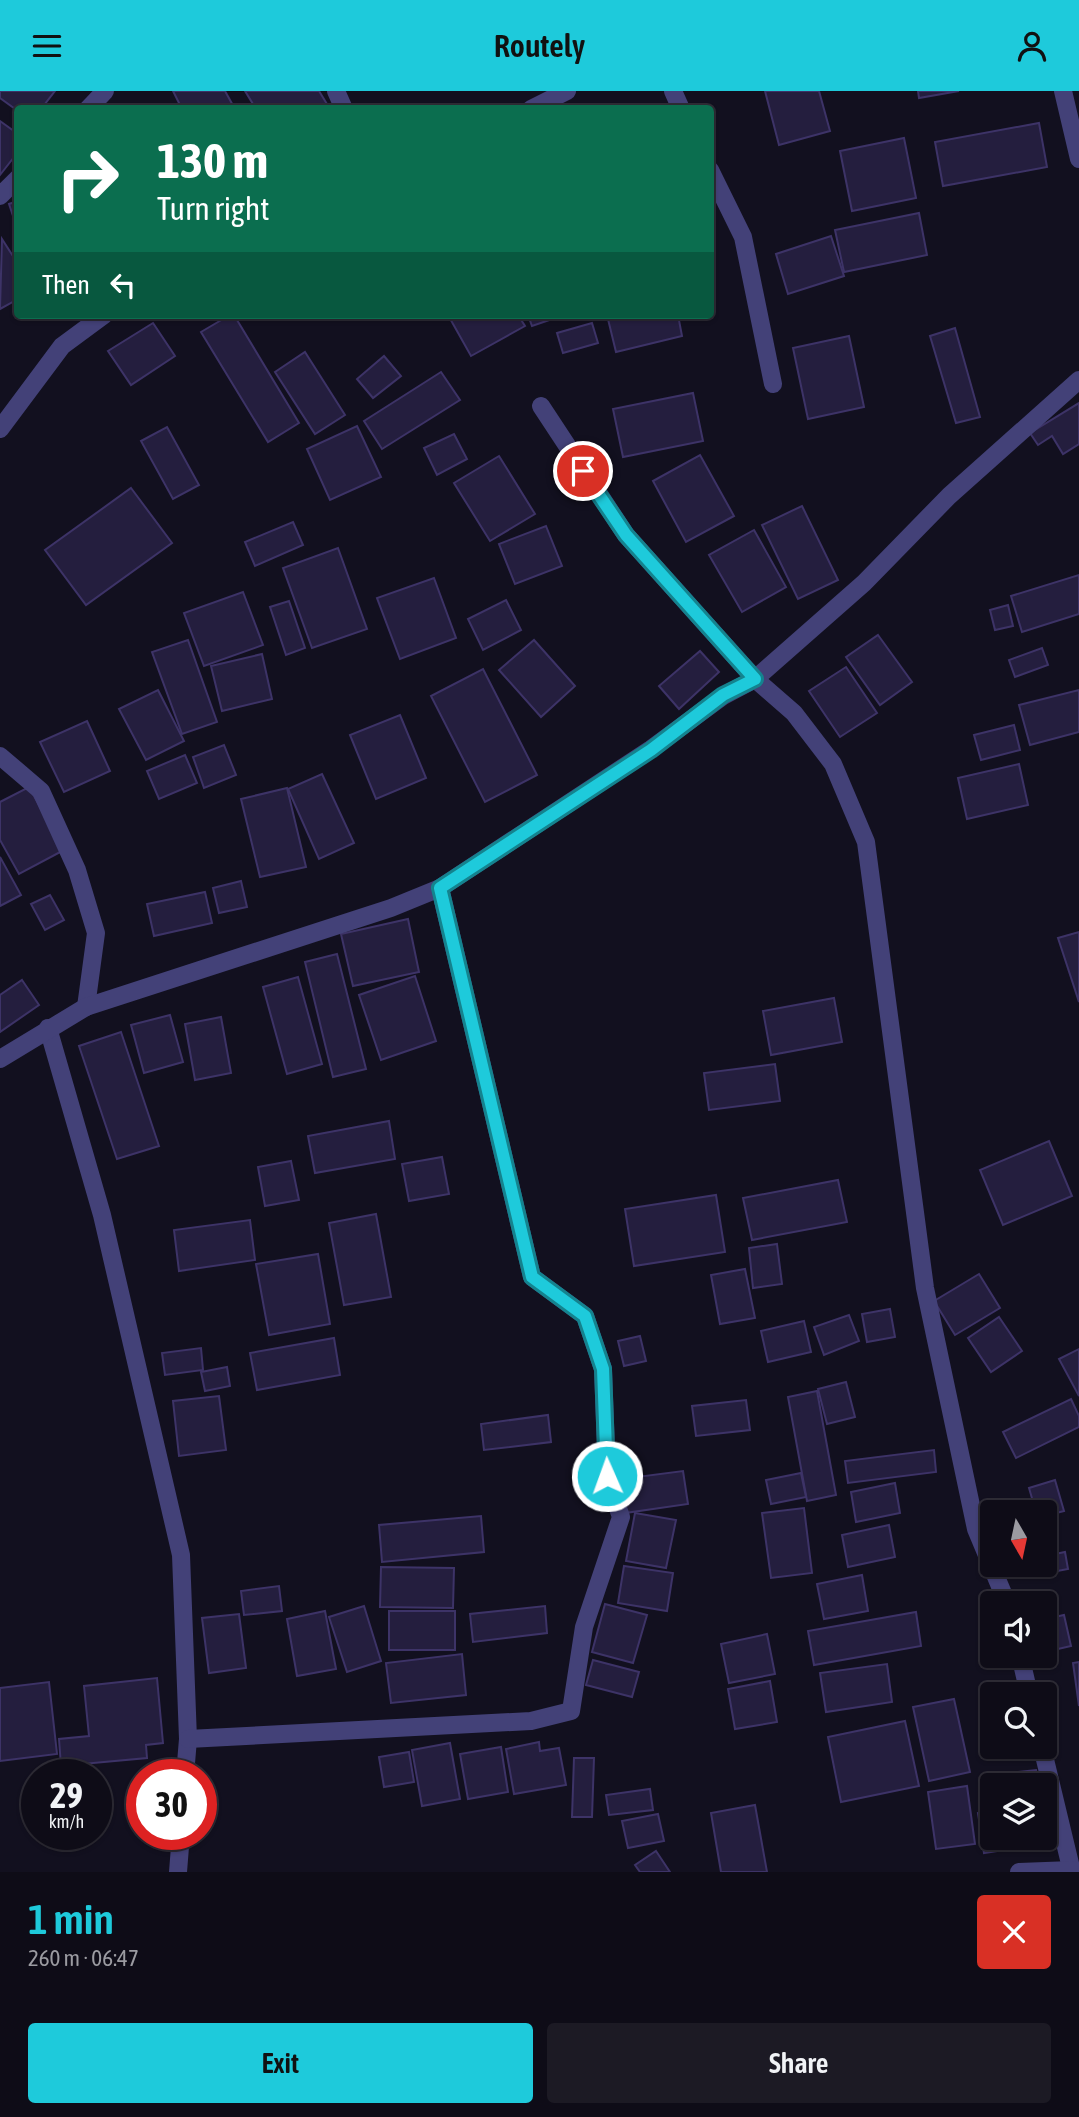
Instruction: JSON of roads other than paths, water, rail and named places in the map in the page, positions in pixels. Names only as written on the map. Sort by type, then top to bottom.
[{"type":"street","points":[[92,105],[105,91]]},
{"type":"street","points":[[539,105],[567,91]]},
{"type":"street","points":[[1063,91],[1079,159]]},
{"type":"street","points":[[714,178],[743,237],[773,384]]},
{"type":"street","points":[[0,196],[14,182]]},
{"type":"street","points":[[0,429],[62,346],[99,319]]},
{"type":"street","points":[[0,1059],[86,1007],[391,908],[440,888],[651,750],[723,695],[755,679],[863,583],[949,496],[1079,380]]},
{"type":"street","points":[[541,406],[626,535],[755,679],[794,713],[833,764],[866,842],[925,1288],[976,1529],[1002,1591]]},
{"type":"street","points":[[0,755],[41,791],[77,870],[96,933],[86,1007]]},
{"type":"street","points":[[188,1739],[531,1721],[571,1711],[584,1627],[621,1517],[607,1476],[603,1369],[585,1316],[532,1277],[440,888]]},
{"type":"street","points":[[48,1028],[102,1215],[181,1555],[188,1739],[186,1759]]},
{"type":"street","points":[[1019,1872],[1072,1871],[1045,1759]]},
{"type":"street","points":[[178,1872],[180,1850]]}]
